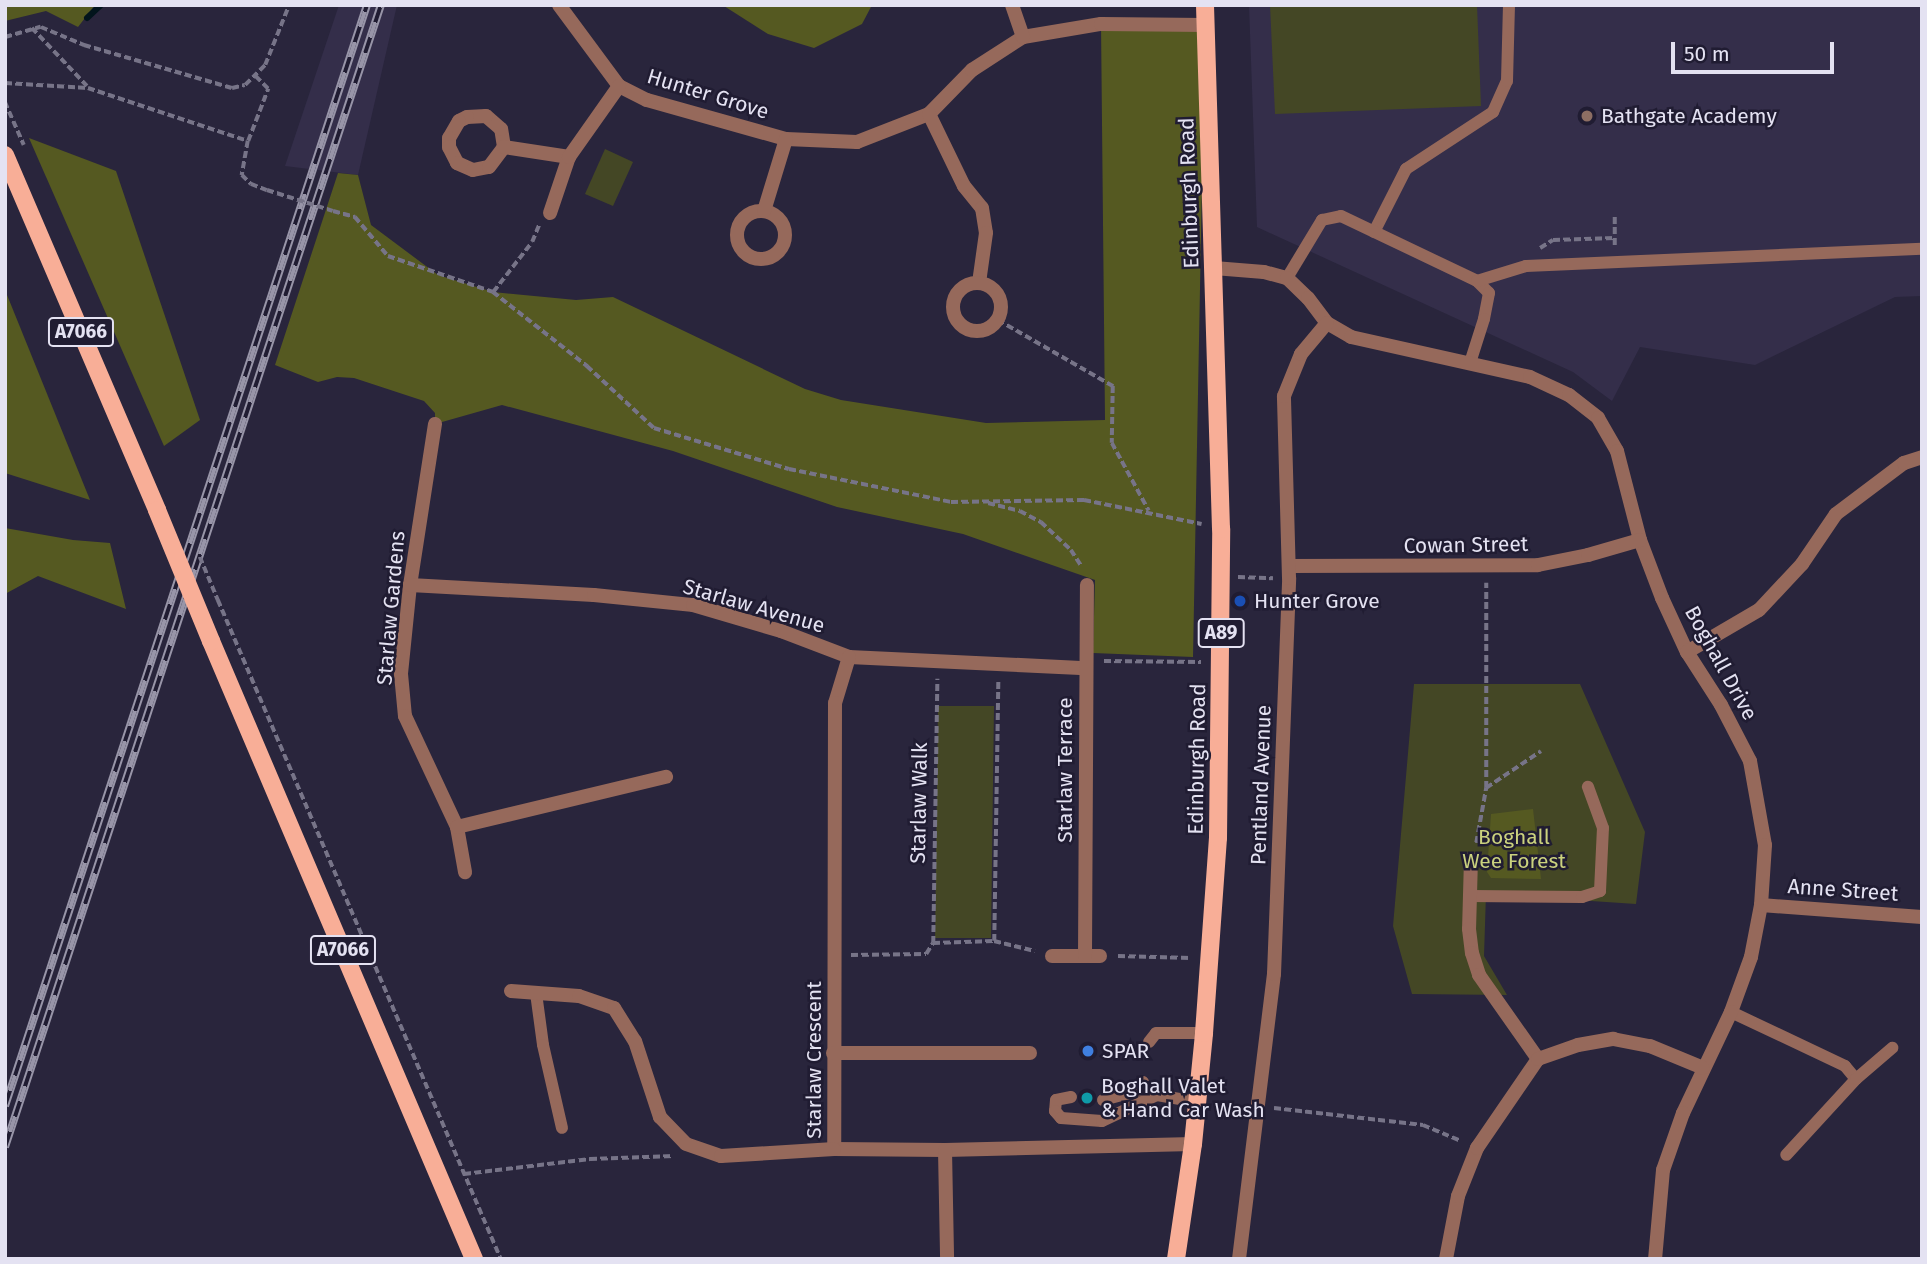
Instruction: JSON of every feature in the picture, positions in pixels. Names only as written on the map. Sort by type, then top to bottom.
[{"type":"main road","name":"Edinburgh Road","points":[[1176,1259],[1193,1143],[1204,1033],[1218,838],[1221,528],[1205,5]]},
{"type":"main road","name":"A7066","points":[[5,155],[474,1259]]},
{"type":"street","name":"Hunter Grove","points":[[559,5],[619,86],[647,100],[786,139],[857,142],[929,114],[972,70],[1023,37],[1101,24],[1205,25]]},
{"type":"street","points":[[1012,5],[1023,37]]},
{"type":"street","name":"Hunter Grove","points":[[550,213],[569,157],[619,86]]},
{"type":"street","points":[[929,114],[964,186],[982,208],[986,233],[979,284]]},
{"type":"street","name":"Hunter Grove","points":[[764,211],[786,139]]},
{"type":"street","points":[[504,147],[569,157]]},
{"type":"street","points":[[1214,268],[1264,272],[1287,278]]},
{"type":"street","name":"Boghall Drive","points":[[1287,278],[1308,298],[1327,323],[1351,337],[1530,377],[1569,395],[1598,418],[1617,451],[1640,540],[1687,652],[1721,705],[1750,761],[1765,845],[1761,905],[1751,957],[1731,1012],[1683,1113],[1663,1170],[1655,1259]]},
{"type":"street","points":[[979,284],[994,290],[999,297],[1001,313],[998,320],[978,331],[958,321],[954,306],[959,292],[965,287],[979,284]]},
{"type":"street","name":"Pentland Avenue","points":[[1239,1259],[1274,974],[1289,572],[1284,396],[1301,354],[1327,323]]},
{"type":"street","name":"Starlaw Gardens","points":[[435,424],[410,585],[401,674],[405,716],[457,827],[465,872]]},
{"type":"street","points":[[1687,652],[1759,610],[1802,564],[1836,514],[1904,463],[1922,457]]},
{"type":"street","name":"Cowan Street","points":[[1289,572],[1538,565],[1588,555],[1640,540]]},
{"type":"street","name":"Starlaw Avenue","points":[[410,585],[594,595],[692,606],[781,631],[849,657],[937,663],[1086,665]]},
{"type":"street","name":"Starlaw Terrace","points":[[1087,585],[1086,665],[1093,956]]},
{"type":"street","name":"Starlaw Crescent","points":[[849,657],[835,704],[834,1149],[945,1150],[1193,1143]]},
{"type":"street","points":[[457,827],[666,778]]},
{"type":"street","points":[[1471,859],[1469,929],[1479,975],[1538,1059]]},
{"type":"street","name":"Anne Street","points":[[1761,905],[1922,917]]},
{"type":"street","points":[[1052,956],[1093,956]]},
{"type":"street","points":[[511,991],[579,996],[614,1008],[635,1041],[660,1117],[686,1144],[721,1156],[834,1149]]},
{"type":"street","points":[[1446,1259],[1458,1196],[1477,1148],[1538,1059],[1578,1045],[1613,1039],[1650,1046],[1703,1068]]},
{"type":"street","points":[[833,1052],[1030,1053]]},
{"type":"street","points":[[945,1150],[947,1259]]},
{"type":"lane","points":[[1374,232],[1406,169],[1493,112],[1507,81],[1509,5]]},
{"type":"lane","points":[[1287,278],[1322,220],[1341,216],[1477,281],[1489,293],[1484,319],[1469,363]]},
{"type":"lane","points":[[1477,281],[1526,266],[1922,249]]},
{"type":"lane","points":[[1471,896],[1582,897],[1600,891],[1603,828],[1588,788]]},
{"type":"lane","points":[[536,993],[543,1045],[562,1128]]},
{"type":"lane","points":[[1731,1012],[1845,1066],[1856,1079]]},
{"type":"lane","points":[[1149,1042],[1156,1033],[1204,1033]]},
{"type":"lane","points":[[1786,1155],[1856,1079],[1892,1048]]},
{"type":"lane","points":[[1103,1100],[1144,1086],[1157,1095],[1197,1102]]},
{"type":"lane","points":[[1071,1097],[1056,1100],[1055,1111],[1061,1118],[1102,1121],[1157,1095]]},
{"type":"path","points":[[5,37],[41,27],[84,45],[232,88],[246,85],[265,65],[289,5]]},
{"type":"path","points":[[32,28],[88,88]]},
{"type":"path","points":[[255,76],[268,89],[248,141],[242,175],[250,184],[355,217],[388,256],[493,292],[586,366],[654,428],[789,469],[951,502],[1084,500],[1221,528]]},
{"type":"path","points":[[5,83],[11,80],[88,88],[248,141]]},
{"type":"path","points":[[493,292],[532,242],[541,220],[550,213]]},
{"type":"path","points":[[1615,217],[1615,262]]},
{"type":"path","points":[[1553,240],[1615,237]]},
{"type":"path","points":[[998,320],[1113,386],[1112,443],[1149,512]]},
{"type":"path","points":[[979,502],[1020,512],[1041,522],[1071,551],[1083,568],[1087,585]]},
{"type":"path","points":[[1471,859],[1481,825],[1486,788],[1486,567]]},
{"type":"path","points":[[1221,577],[1289,572]]},
{"type":"path","points":[[218,600],[500,1259]]},
{"type":"path","name":"Starlaw Walk","points":[[933,943],[937,663]]},
{"type":"path","points":[[1086,665],[1221,663]]},
{"type":"path","points":[[994,941],[998,665]]},
{"type":"path","points":[[1486,788],[1541,751]]},
{"type":"path","points":[[835,956],[926,954],[933,943],[994,941],[1052,956]]},
{"type":"path","points":[[1093,956],[1210,958]]},
{"type":"path","points":[[1258,1107],[1423,1125],[1477,1148]]},
{"type":"path","points":[[464,1174],[590,1159],[677,1157]]},
{"type":"shaded area","points":[[339,5],[397,5],[358,175],[285,166]]},
{"type":"shaded area","name":"Bathgate Academy","points":[[1249,5],[1922,5],[1922,296],[1895,297],[1755,365],[1640,347],[1612,401],[1573,372],[1257,227]]},
{"type":"green space","points":[[5,5],[95,5],[78,27],[46,11],[5,21]]},
{"type":"green space","points":[[872,5],[862,24],[814,48],[768,34],[724,6]]},
{"type":"green space","points":[[1270,5],[1477,5],[1481,106],[1275,114]]},
{"type":"green space","points":[[1101,24],[1205,25],[1193,657],[1093,653],[1095,580],[963,534],[837,507],[673,451],[502,405],[435,424],[435,413],[424,401],[354,378],[337,377],[318,382],[275,365],[338,173],[358,175],[371,225],[438,275],[493,292],[576,300],[613,297],[805,389],[841,400],[986,423],[1105,420]]},
{"type":"green space","points":[[29,138],[116,171],[200,420],[164,446]]},
{"type":"green space","points":[[605,149],[633,162],[613,206],[585,194]]},
{"type":"green space","points":[[5,290],[90,500],[5,473]]},
{"type":"green space","points":[[5,528],[73,540],[110,543],[126,609],[38,576],[5,594]]},
{"type":"green space","points":[[1414,684],[1580,684],[1645,832],[1636,904],[1486,894],[1484,956],[1507,995],[1412,994],[1393,926]]},
{"type":"green space","points":[[938,706],[994,706],[991,938],[935,938]]},
{"type":"green space","name":"Boghall Wee Forest","points":[[1533,809],[1541,879],[1491,878],[1487,872],[1491,814]]},
{"type":"waterway","points":[[87,18],[101,5]]},
{"type":"railway","points":[[5,1106],[367,5]]},
{"type":"railway","points":[[5,1147],[381,5]]},
{"type":"place","name":"Bathgate Academy","points":[[1587,116]]},
{"type":"place","name":"Hunter Grove","points":[[1240,601]]},
{"type":"place","name":"SPAR","points":[[1088,1051]]},
{"type":"place","name":"Boghall Valet & Hand Car Wash","points":[[1087,1098]]}]
